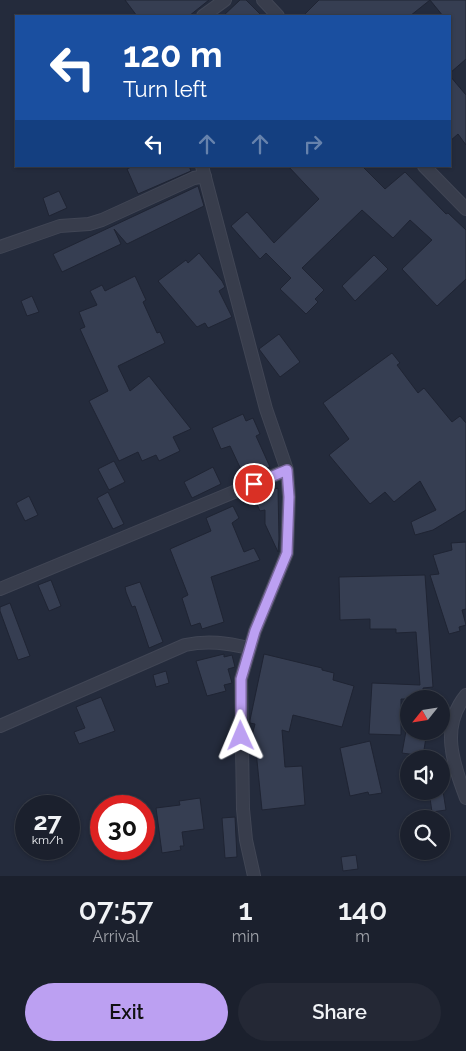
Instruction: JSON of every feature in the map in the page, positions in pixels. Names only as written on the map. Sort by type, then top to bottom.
[{"type":"street","points":[[204,15],[225,0]]},
{"type":"street","points":[[263,0],[277,15]]},
{"type":"street","points":[[425,167],[466,209]]},
{"type":"street","points":[[0,247],[60,226],[89,224],[102,220],[194,178],[203,171],[266,409],[287,470],[289,497],[287,553],[249,648],[241,679],[240,721],[244,816],[246,840],[254,876]]},
{"type":"street","points":[[0,589],[287,470]]},
{"type":"street","points":[[0,726],[185,645],[201,642],[220,642],[249,648]]},
{"type":"street","points":[[466,695],[458,705],[452,721],[450,735],[453,758],[466,798]]},
{"type":"building","points":[[125,0],[209,0],[190,15],[136,15]]},
{"type":"building","points":[[240,0],[246,0],[261,15],[224,15]]},
{"type":"building","points":[[319,0],[430,0],[411,15],[304,15]]},
{"type":"building","points":[[430,0],[466,0],[466,59],[451,72],[451,15],[442,15]]},
{"type":"building","points":[[451,77],[466,95],[466,145],[458,134],[451,140]]},
{"type":"building","points":[[131,167],[189,167],[191,171],[138,194],[127,169]]},
{"type":"building","points":[[289,167],[363,167],[385,189],[405,172],[446,214],[448,213],[466,230],[466,279],[437,306],[402,269],[432,240],[410,220],[393,238],[362,210],[302,268],[324,290],[315,299],[318,302],[306,314],[280,289],[291,278],[266,253],[260,259],[231,226],[247,212],[274,243],[319,199]]},
{"type":"building","points":[[198,186],[204,206],[127,244],[114,229],[121,244],[62,272],[53,254]]},
{"type":"building","points":[[59,191],[67,208],[49,216],[43,198]]},
{"type":"building","points":[[199,253],[222,281],[225,287],[219,291],[232,317],[208,328],[205,323],[197,327],[158,281],[186,260],[188,263]]},
{"type":"building","points":[[374,255],[388,269],[355,301],[342,286]]},
{"type":"building","points":[[135,276],[146,300],[143,302],[157,333],[160,332],[165,343],[118,366],[130,391],[149,376],[191,429],[173,437],[180,451],[159,461],[156,455],[142,461],[138,452],[119,461],[89,401],[108,391],[80,329],[85,327],[79,312],[97,305],[90,291],[102,285],[105,291]]},
{"type":"building","points":[[32,296],[39,312],[27,316],[21,301]]},
{"type":"building","points":[[279,334],[300,362],[280,377],[259,349]]},
{"type":"building","points":[[392,353],[400,363],[397,365],[418,393],[424,388],[452,422],[460,416],[466,423],[466,510],[433,530],[415,535],[411,522],[436,510],[420,481],[394,502],[385,492],[370,504],[329,455],[349,439],[323,403]]},
{"type":"building","points":[[243,414],[246,421],[253,418],[260,434],[256,436],[270,467],[245,478],[230,446],[221,449],[212,428]]},
{"type":"building","points":[[114,461],[125,482],[109,490],[98,469]]},
{"type":"building","points":[[213,467],[221,484],[192,498],[184,482]]},
{"type":"building","points":[[278,488],[278,552],[265,524],[265,510],[260,511],[253,496]]},
{"type":"building","points":[[108,492],[124,524],[113,529],[97,498]]},
{"type":"building","points":[[29,496],[38,515],[25,521],[16,503]]},
{"type":"building","points":[[233,506],[239,518],[232,523],[244,552],[254,548],[260,560],[211,577],[224,622],[202,629],[200,623],[191,626],[182,598],[188,595],[170,549],[211,531],[206,518]]},
{"type":"building","points":[[466,542],[466,609],[462,610],[466,625],[459,627],[460,631],[449,634],[430,575],[439,574],[433,555],[452,550],[451,543]]},
{"type":"building","points":[[425,575],[433,687],[423,688],[423,690],[400,690],[400,735],[369,734],[372,683],[420,685],[416,632],[396,633],[396,629],[370,629],[370,619],[340,620],[339,577]]},
{"type":"building","points":[[51,580],[61,606],[49,611],[38,585]]},
{"type":"building","points":[[140,582],[163,642],[149,648],[135,606],[132,607],[125,587]]},
{"type":"building","points":[[10,603],[30,656],[18,660],[0,611],[0,607]]},
{"type":"building","points":[[224,654],[224,657],[232,655],[235,667],[228,669],[232,683],[224,685],[226,691],[207,696],[196,661]]},
{"type":"building","points":[[264,654],[322,668],[322,670],[334,673],[333,680],[354,686],[342,727],[293,715],[289,732],[282,730],[285,767],[302,766],[305,805],[262,810],[255,741],[251,740],[255,724],[250,723],[250,720]]},
{"type":"building","points":[[166,671],[169,683],[156,687],[153,675]]},
{"type":"building","points":[[101,697],[115,731],[79,744],[74,732],[85,728],[76,707]]},
{"type":"building","points":[[404,740],[426,740],[424,750],[403,750]]},
{"type":"building","points":[[370,741],[382,793],[369,795],[368,792],[350,796],[340,748]]},
{"type":"building","points":[[200,798],[204,829],[182,832],[184,846],[180,846],[181,850],[162,853],[156,808],[180,805],[179,801]]},
{"type":"building","points":[[430,800],[444,800],[446,810],[432,810]]},
{"type":"building","points":[[235,817],[237,857],[225,858],[222,818]]},
{"type":"building","points":[[356,855],[358,869],[343,871],[341,857]]},
{"type":"route","points":[[241,736],[241,679],[255,631],[287,553],[289,527],[287,470],[254,484]]}]
